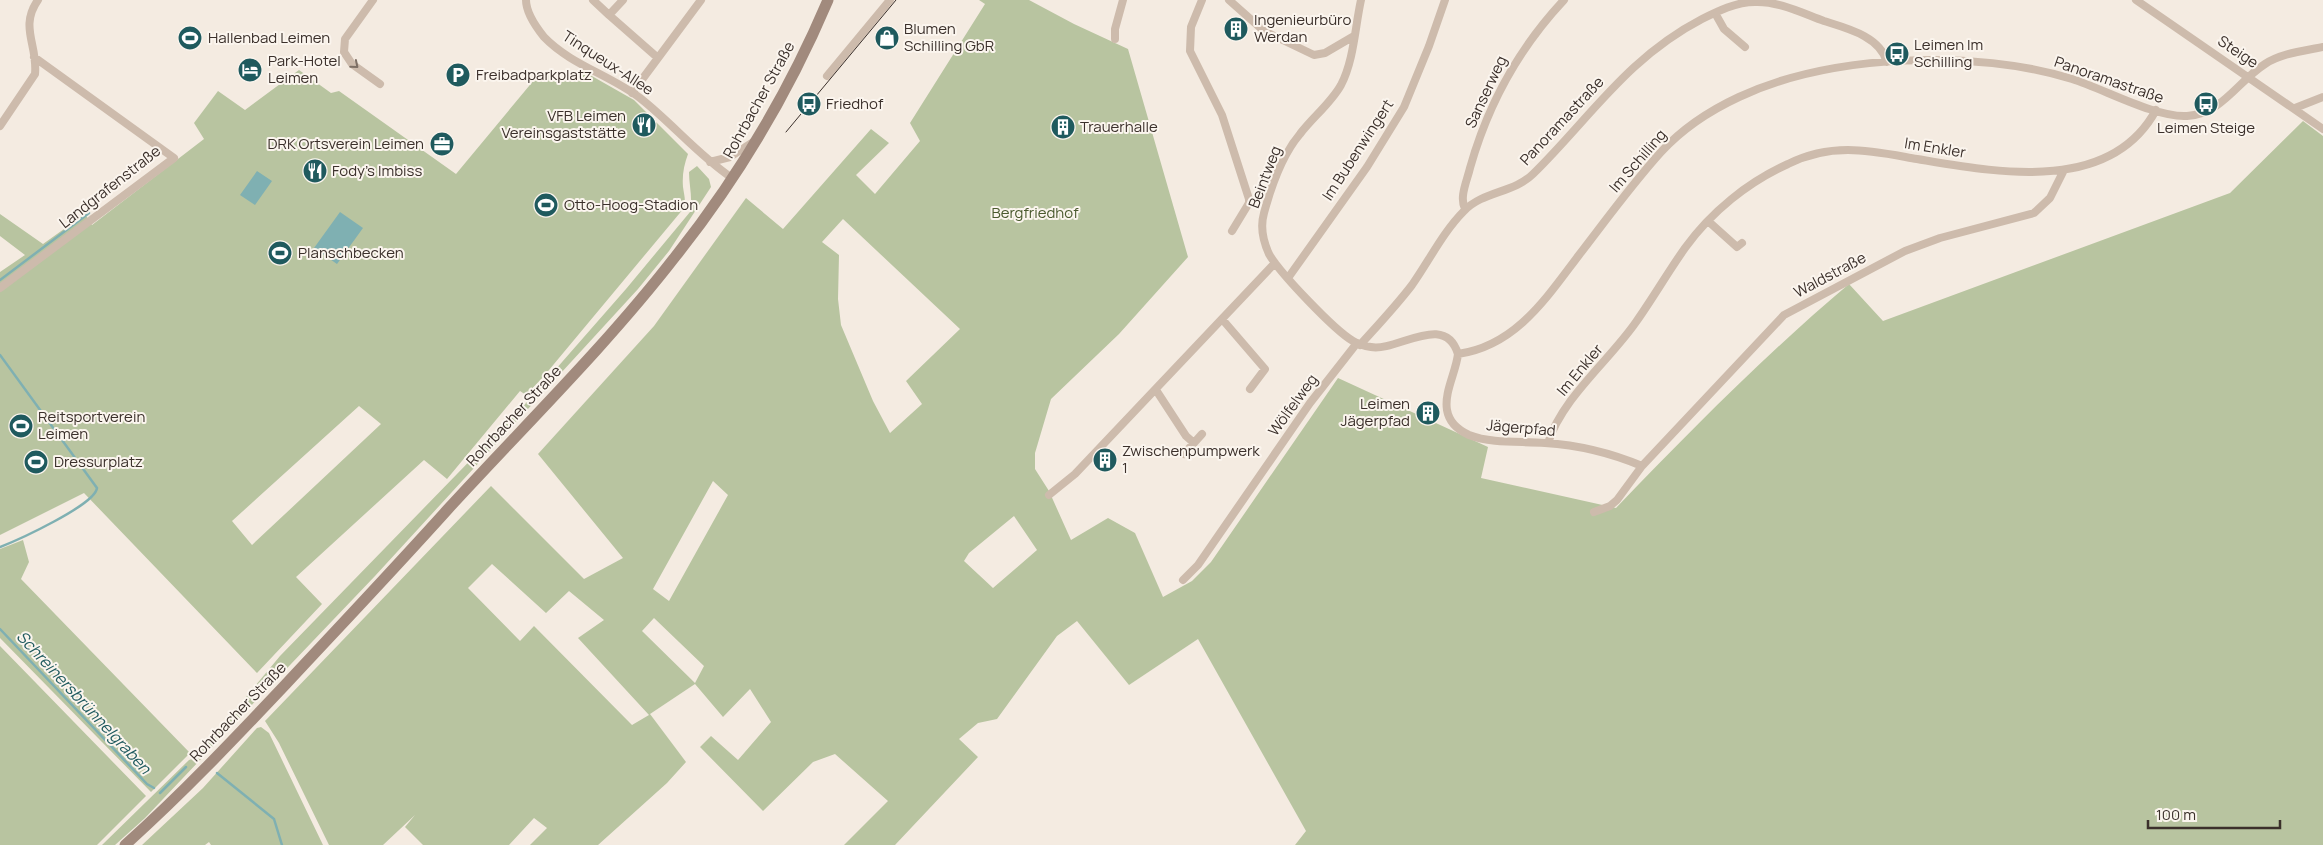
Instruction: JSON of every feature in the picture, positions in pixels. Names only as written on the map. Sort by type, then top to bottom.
[{"type":"main road","name":"Rohrbacher Straße","points":[[125,845],[164,810],[376,588],[611,332],[675,258],[732,178],[756,140],[794,73],[828,0]]},
{"type":"street","points":[[0,126],[32,80],[35,67],[28,19],[38,0]]},
{"type":"street","points":[[372,0],[345,39],[344,52],[352,64],[380,84]]},
{"type":"street","name":"Tinqueux-Allee","points":[[526,0],[531,17],[545,38],[568,55],[632,93],[710,162],[732,178]]},
{"type":"street","points":[[593,0],[658,58]]},
{"type":"street","points":[[608,15],[623,0]]},
{"type":"street","points":[[632,93],[701,0]]},
{"type":"street","points":[[827,76],[890,0]]},
{"type":"street","points":[[1115,39],[1115,28],[1123,0]]},
{"type":"street","points":[[1202,0],[1191,27],[1190,51],[1218,105],[1249,199],[1249,203],[1232,231]]},
{"type":"street","points":[[1229,0],[1264,31],[1314,55],[1325,53],[1354,36]]},
{"type":"street","points":[[1236,6],[1243,0]]},
{"type":"street","name":"Beintweg","points":[[1358,344],[1336,327],[1288,278],[1275,263],[1263,237],[1264,213],[1278,173],[1292,145],[1342,84],[1348,67],[1362,0]]},
{"type":"street","name":"Im Bubenwingert","points":[[1288,278],[1367,167],[1404,107],[1429,46],[1445,0]]},
{"type":"street","name":"Sanserweg","points":[[1465,209],[1463,203],[1464,193],[1475,152],[1498,92],[1521,52],[1564,0]]},
{"type":"street","name":"Steige","points":[[2136,0],[2323,128]]},
{"type":"street","name":"Panoramastraße","points":[[1358,344],[1400,300],[1465,209],[1484,197],[1526,180],[1595,104],[1633,67],[1672,38],[1715,13],[1748,2],[1765,1],[1856,33],[1869,39],[1881,49],[1887,62],[1984,62],[2042,71],[2093,86],[2156,110],[2178,116],[2208,112],[2217,107],[2267,62],[2279,57],[2323,46]]},
{"type":"street","points":[[1715,13],[1724,29],[1745,47]]},
{"type":"street","name":"Landgrafenstraße","points":[[0,288],[174,158],[34,57]]},
{"type":"street","name":"Im Schilling","points":[[1458,354],[1476,351],[1494,344],[1518,327],[1539,307],[1650,165],[1673,139],[1696,122],[1740,96],[1770,84],[1834,68],[1887,62]]},
{"type":"street","points":[[2295,108],[2323,97]]},
{"type":"street","name":"Im Enkler","points":[[1548,443],[1564,410],[1628,334],[1686,247],[1708,221],[1730,200],[1767,174],[1802,158],[1838,150],[1876,152],[1995,170],[2064,170],[2097,162],[2122,150],[2143,132],[2156,110]]},
{"type":"street","points":[[710,162],[730,157],[756,140]]},
{"type":"street","name":"Waldstraße","points":[[1642,466],[1777,322],[1789,312],[1905,251],[1940,238],[2034,213],[2050,198],[2064,170]]},
{"type":"street","points":[[1708,221],[1738,248]]},
{"type":"street","points":[[1049,495],[1072,477],[1275,263]]},
{"type":"street","points":[[1222,319],[1268,366],[1250,389]]},
{"type":"street","points":[[1358,344],[1381,348],[1430,334],[1448,340],[1458,354]]},
{"type":"street","name":"Wölfelweg","points":[[1183,580],[1198,565],[1306,410],[1358,344]]},
{"type":"street","name":"Jägerpfad","points":[[1458,354],[1446,401],[1448,415],[1455,426],[1464,432],[1483,439],[1548,443],[1599,451],[1642,466]]},
{"type":"street","points":[[1156,390],[1186,436],[1194,443]]},
{"type":"street","points":[[1184,454],[1202,434]]},
{"type":"street","points":[[1594,512],[1616,502],[1642,466]]},
{"type":"green space","name":"Bergfriedhof","points":[[979,0],[1029,0],[1074,24],[1128,49],[1188,257],[1119,334],[1051,399],[1035,453],[1035,469],[1049,491],[1071,540],[1108,518],[1135,533],[1163,597],[1192,581],[1211,562],[1338,378],[1488,447],[1481,478],[1616,508],[1730,393],[1849,284],[1883,321],[2230,193],[2303,121],[2323,136],[2323,845],[1295,845],[1306,831],[1198,639],[1129,685],[1077,621],[1057,636],[997,719],[978,723],[959,739],[978,757],[895,845],[844,845],[888,801],[835,754],[813,762],[763,811],[700,747],[711,736],[738,760],[771,722],[750,689],[723,717],[695,684],[650,714],[686,762],[667,783],[598,845],[530,845],[547,828],[534,818],[509,845],[423,845],[405,827],[415,815],[383,845],[329,845],[279,743],[265,721],[491,486],[584,579],[623,558],[538,454],[654,326],[746,198],[783,229],[871,129],[889,143],[856,175],[875,194],[920,141],[910,123],[985,4]],"holes":[[[843,219],[960,329],[906,381],[922,404],[890,433],[873,401],[841,325],[838,299],[839,255],[822,242]],[[713,481],[728,495],[669,601],[653,589]],[[1014,516],[1037,550],[993,588],[964,561],[969,553]],[[492,564],[546,613],[569,591],[604,620],[578,638],[649,715],[632,725],[534,626],[520,641],[468,588]],[[654,618],[704,666],[695,683],[642,631]]]},
{"type":"green space","points":[[299,70],[331,93],[339,91],[456,174],[539,74],[575,79],[583,71],[634,100],[688,154],[683,174],[684,208],[544,376],[526,395],[520,391],[447,479],[424,460],[296,577],[322,604],[257,673],[84,493],[0,535],[0,272],[25,255],[0,236],[0,214],[43,244],[85,214],[92,225],[204,139],[194,123],[218,91],[245,110]],"holes":[[[359,406],[381,424],[252,545],[232,521]]]},
{"type":"green space","points":[[697,166],[709,179],[711,187],[669,251],[638,289],[375,576],[205,754],[202,750],[280,656],[527,402],[626,289],[690,212],[689,172]]},
{"type":"green space","points":[[23,540],[29,562],[21,579],[190,753],[151,792],[0,638],[0,549]]},
{"type":"green space","points":[[0,646],[146,796],[97,845],[0,845]]},
{"type":"green space","points":[[261,727],[269,733],[323,845],[211,845],[209,842],[205,845],[142,845],[203,788],[257,728]]},
{"type":"green space","points":[[201,759],[145,818],[115,845],[102,845],[189,760]]},
{"type":"water","points":[[257,171],[272,181],[255,205],[240,195]]},
{"type":"water","points":[[340,212],[363,228],[337,264],[314,248]]},
{"type":"waterway","points":[[0,280],[89,213]]},
{"type":"waterway","points":[[0,355],[97,488],[93,495],[70,512],[38,530],[0,547]]},
{"type":"waterway","name":"Schreinersbrünnelgraben","points":[[0,629],[147,784],[154,788]]},
{"type":"waterway","points":[[160,793],[186,767]]},
{"type":"waterway","points":[[217,773],[274,819],[282,845]]},
{"type":"tram line","points":[[786,132],[896,0]]},
{"type":"place","name":"Ingenieurbüro Werdan","points":[[1236,29]]},
{"type":"place","name":"Hallenbad Leimen","points":[[190,38]]},
{"type":"place","name":"Blumen Schilling GbR","points":[[887,38]]},
{"type":"place","name":"Leimen Im Schilling","points":[[1897,54]]},
{"type":"place","name":"Park-Hotel Leimen","points":[[250,70]]},
{"type":"place","name":"Freibadparkplatz","points":[[458,75]]},
{"type":"place","name":"Friedhof","points":[[809,104]]},
{"type":"place","name":"Leimen Steige","points":[[2206,104]]},
{"type":"place","name":"VFB Leimen Vereinsgaststätte","points":[[644,125]]},
{"type":"place","name":"Trauerhalle","points":[[1063,127]]},
{"type":"place","name":"DRK Ortsverein Leimen","points":[[442,144]]},
{"type":"place","name":"Fody's Imbiss","points":[[315,171]]},
{"type":"place","name":"Otto-Hoog-Stadion","points":[[546,205]]},
{"type":"place","name":"Planschbecken","points":[[280,253]]},
{"type":"place","name":"Leimen Jägerpfad","points":[[1428,413]]},
{"type":"place","name":"Reitsportverein Leimen","points":[[21,426]]},
{"type":"place","name":"Zwischenpumpwerk 1","points":[[1105,460]]},
{"type":"place","name":"Dressurplatz","points":[[36,462]]}]
